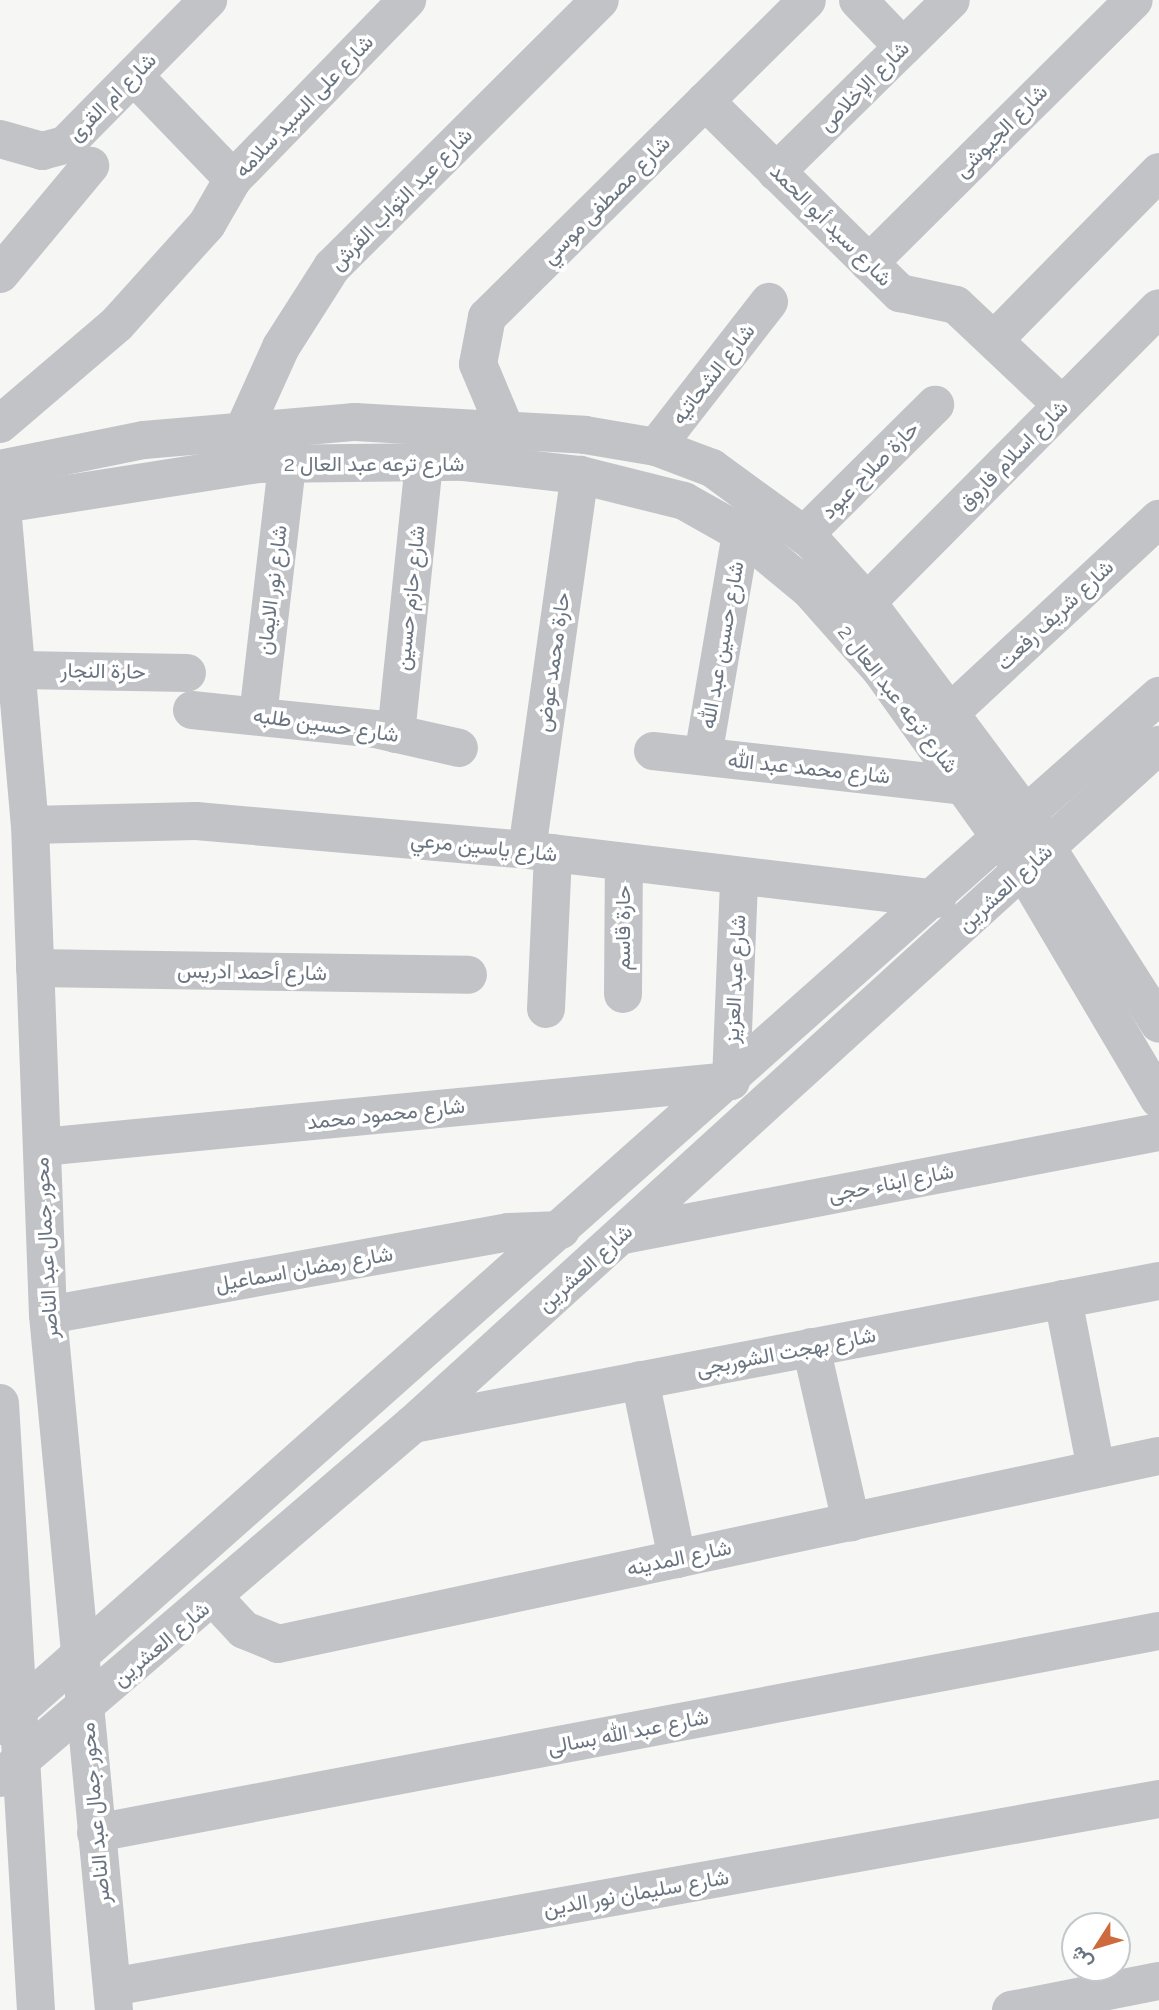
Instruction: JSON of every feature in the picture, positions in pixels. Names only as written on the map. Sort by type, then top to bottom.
[{"type":"street","name":"شارع ام القرى","points":[[0,139],[57,149],[134,76],[208,0]]},
{"type":"street","name":"شارع على السيد سلامه","points":[[0,424],[117,324],[207,224],[233,179],[407,0]]},
{"type":"street","name":"شارع عبد التواب القرش","points":[[244,429],[281,348],[332,267],[600,0]]},
{"type":"street","name":"شارع مصطفى موسي","points":[[503,426],[478,364],[487,317],[807,0]]},
{"type":"street","points":[[858,0],[903,47]]},
{"type":"street","name":"شارع الإخلاص","points":[[776,172],[951,0]]},
{"type":"street","name":"شارع الجيوشى","points":[[869,262],[1134,0]]},
{"type":"street","points":[[134,76],[233,179]]},
{"type":"street","name":"شارع سيد أبو الحمد","points":[[705,102],[900,293],[956,304],[1062,405]]},
{"type":"street","points":[[0,274],[90,166]]},
{"type":"street","points":[[995,339],[1159,172]]},
{"type":"street","name":"شارع الشحاتيه","points":[[656,447],[769,302]]},
{"type":"street","name":"شارع اسلام فاروق","points":[[867,602],[1159,308]]},
{"type":"street","name":"حارة صلاح عبود","points":[[804,535],[935,405]]},
{"type":"street","name":"شارع ترعه عبد العال 2","points":[[1,486],[144,440],[244,429],[355,422],[503,426],[656,447],[712,468],[804,535],[867,602],[951,712],[1026,845],[1159,1099]]},
{"type":"street","name":"شارع ترعه عبد العال 2","points":[[1,486],[287,464],[424,463],[580,475],[684,501],[741,533],[808,589],[880,669],[965,786],[1026,845],[1159,1024]]},
{"type":"street","name":"شارع حازم حسين","points":[[396,734],[424,463]]},
{"type":"street","name":"شارع نور الايمان","points":[[258,716],[287,464]]},
{"type":"street","name":"حارة محمد عوض","points":[[546,1009],[540,851],[580,475]]},
{"type":"street","name":"محور جمال عبد الناصر","points":[[1,486],[20,670],[30,825],[48,1315],[113,1998]]},
{"type":"street","name":"شارع شريف رفعت","points":[[951,712],[1159,519]]},
{"type":"street","name":"شارع حسين عبد الله","points":[[703,756],[741,533]]},
{"type":"street","name":"حارة النجار","points":[[20,670],[187,673]]},
{"type":"street","name":"شارع العشرين","points":[[12,1768],[215,1599],[623,1235],[1026,845],[1159,696]]},
{"type":"street","name":"شارع حسين طلبه","points":[[192,710],[396,734],[458,748]]},
{"type":"street","name":"شارع العشرين","points":[[10,1717],[79,1662],[561,1230],[937,899],[1026,845],[1159,745]]},
{"type":"street","name":"شارع محمد عبد الله","points":[[653,751],[965,786]]},
{"type":"street","name":"شارع ياسين مرعي","points":[[30,825],[196,821],[540,851],[740,878],[937,899]]},
{"type":"street","name":"حارة قاسم","points":[[623,994],[624,862]]},
{"type":"street","name":"شارع عبد العزيز","points":[[731,1081],[740,878]]},
{"type":"street","name":"شارع أحمد ادريس","points":[[35,968],[468,975]]},
{"type":"street","name":"شارع محمود محمد","points":[[42,1147],[731,1081]]},
{"type":"street","name":"شارع ابناء حجى","points":[[623,1235],[1159,1132]]},
{"type":"street","name":"شارع رمضان اسماعيل","points":[[48,1315],[508,1232],[561,1230]]},
{"type":"street","name":"شارع بهجت الشوربجى","points":[[413,1424],[1159,1281]]},
{"type":"street","points":[[1063,1299],[1096,1469]]},
{"type":"street","points":[[811,1347],[851,1522]]},
{"type":"street","points":[[640,1380],[677,1559]]},
{"type":"street","points":[[0,1403],[12,1768],[36,2010]]},
{"type":"street","name":"شارع المدينه","points":[[215,1599],[244,1630],[278,1644],[1159,1455]]},
{"type":"street","name":"شارع عبد الله بسالى","points":[[96,1833],[1159,1631]]},
{"type":"street","name":"شارع سليمان نور الدين","points":[[113,1998],[1159,1799]]},
{"type":"street","points":[[1011,2010],[1159,1981]]}]
